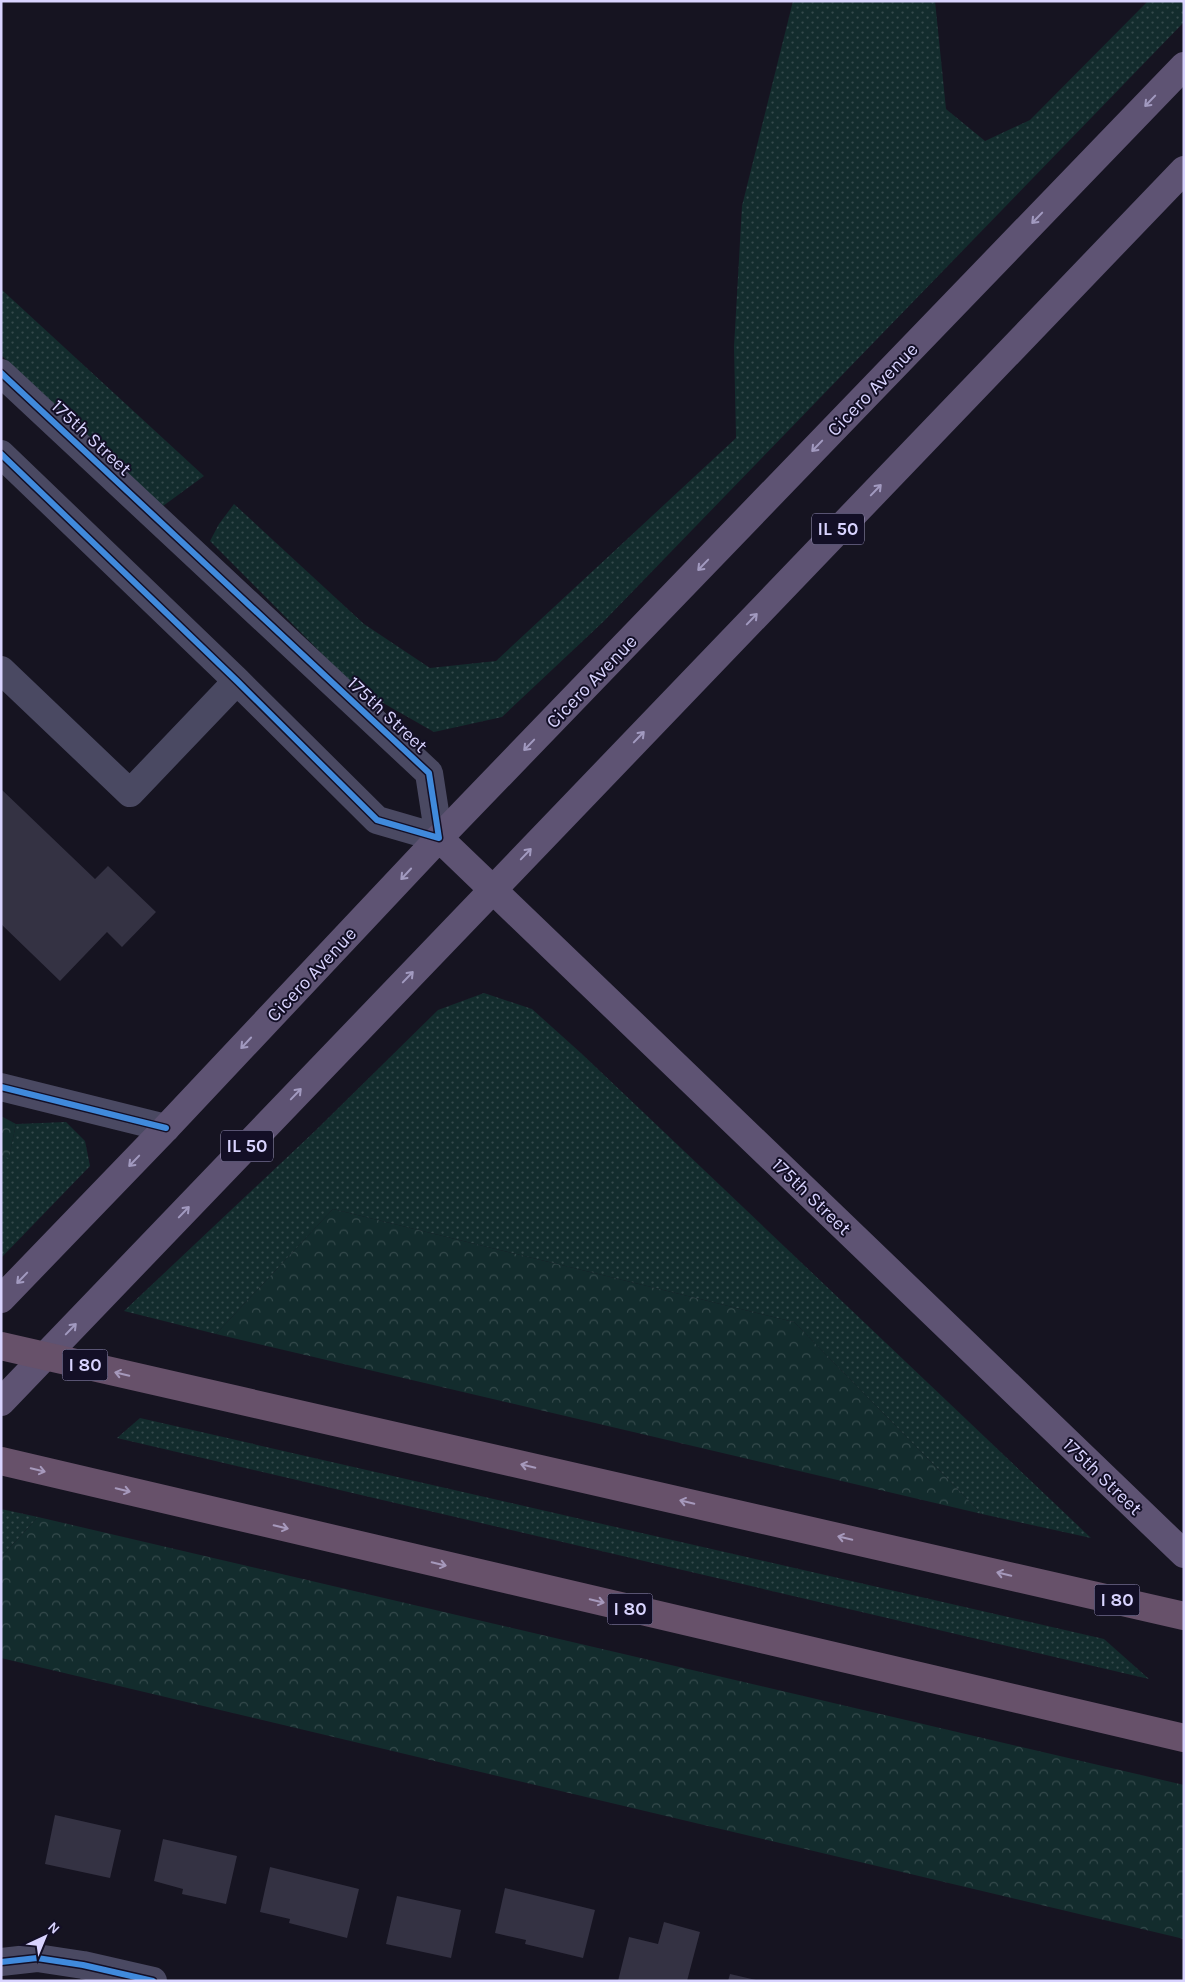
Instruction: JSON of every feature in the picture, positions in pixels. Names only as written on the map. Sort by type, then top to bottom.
[{"type":"highway","name":"I 80","points":[[1,1346],[1184,1616]]},
{"type":"highway","name":"I 80","points":[[1,1462],[1184,1738]]},
{"type":"main road","name":"Cicero Avenue","points":[[1,1299],[166,1128],[439,838],[1184,66]]},
{"type":"main road","name":"IL 50","points":[[1,1402],[1184,170]]},
{"type":"main road","name":"175th Street","points":[[439,838],[1184,1554]]},
{"type":"street","name":"175th Street","points":[[1,373],[429,773],[439,838],[377,820],[237,681],[1,454]]},
{"type":"street","points":[[1,670],[130,793],[237,681]]},
{"type":"street","points":[[1,1087],[166,1128]]},
{"type":"street","points":[[1,1962],[37,1958],[83,1965],[153,1981]]},
{"type":"green space","points":[[793,1],[935,1],[946,109],[985,141],[1030,120],[1148,1],[1184,1],[1184,22],[604,621],[502,717],[434,732],[355,687],[210,541],[219,524],[234,504],[364,624],[430,668],[496,661],[736,438],[734,347],[742,206]]},
{"type":"green space","points":[[1,289],[204,476],[163,506],[1,355]]},
{"type":"green space","points":[[484,993],[532,1009],[582,1054],[1091,1538],[982,1514],[794,1322],[333,1209],[216,1334],[124,1311],[315,1131],[438,1010]]},
{"type":"green space","points":[[1,1116],[16,1124],[9,1158],[1,1156]]},
{"type":"green space","points":[[66,1122],[85,1141],[90,1166],[1,1258],[1,1156],[9,1157],[16,1124]]},
{"type":"green space","points":[[333,1209],[794,1322],[982,1514],[216,1334]]},
{"type":"green space","points":[[140,1418],[1104,1639],[1149,1679],[117,1438]]},
{"type":"green space","points":[[1,1509],[38,1517],[1,1557]]},
{"type":"green space","points":[[38,1517],[1184,1785],[1184,1939],[1,1658],[1,1557]]},
{"type":"building","points":[[1,789],[95,879],[108,866],[156,912],[122,947],[107,932],[60,981],[1,924]]},
{"type":"building","points":[[55,1815],[121,1830],[110,1878],[45,1864]]},
{"type":"building","points":[[163,1839],[237,1856],[226,1904],[182,1894],[183,1889],[154,1881]]},
{"type":"building","points":[[270,1867],[359,1889],[347,1938],[289,1923],[290,1919],[260,1912]]},
{"type":"building","points":[[505,1888],[595,1910],[583,1958],[525,1944],[526,1940],[495,1933]]},
{"type":"building","points":[[397,1896],[461,1910],[451,1958],[386,1944]]},
{"type":"building","points":[[664,1922],[700,1932],[687,1981],[618,1981],[629,1937],[658,1944]]},
{"type":"building","points":[[730,1974],[756,1980],[756,1981],[728,1981]]},
{"type":"cycle path","points":[[1,373],[429,773],[439,838],[377,820],[237,681],[1,454]]},
{"type":"cycle path","points":[[1,1087],[166,1128]]},
{"type":"cycle path","points":[[1,1962],[37,1958],[83,1965],[153,1981]]}]
